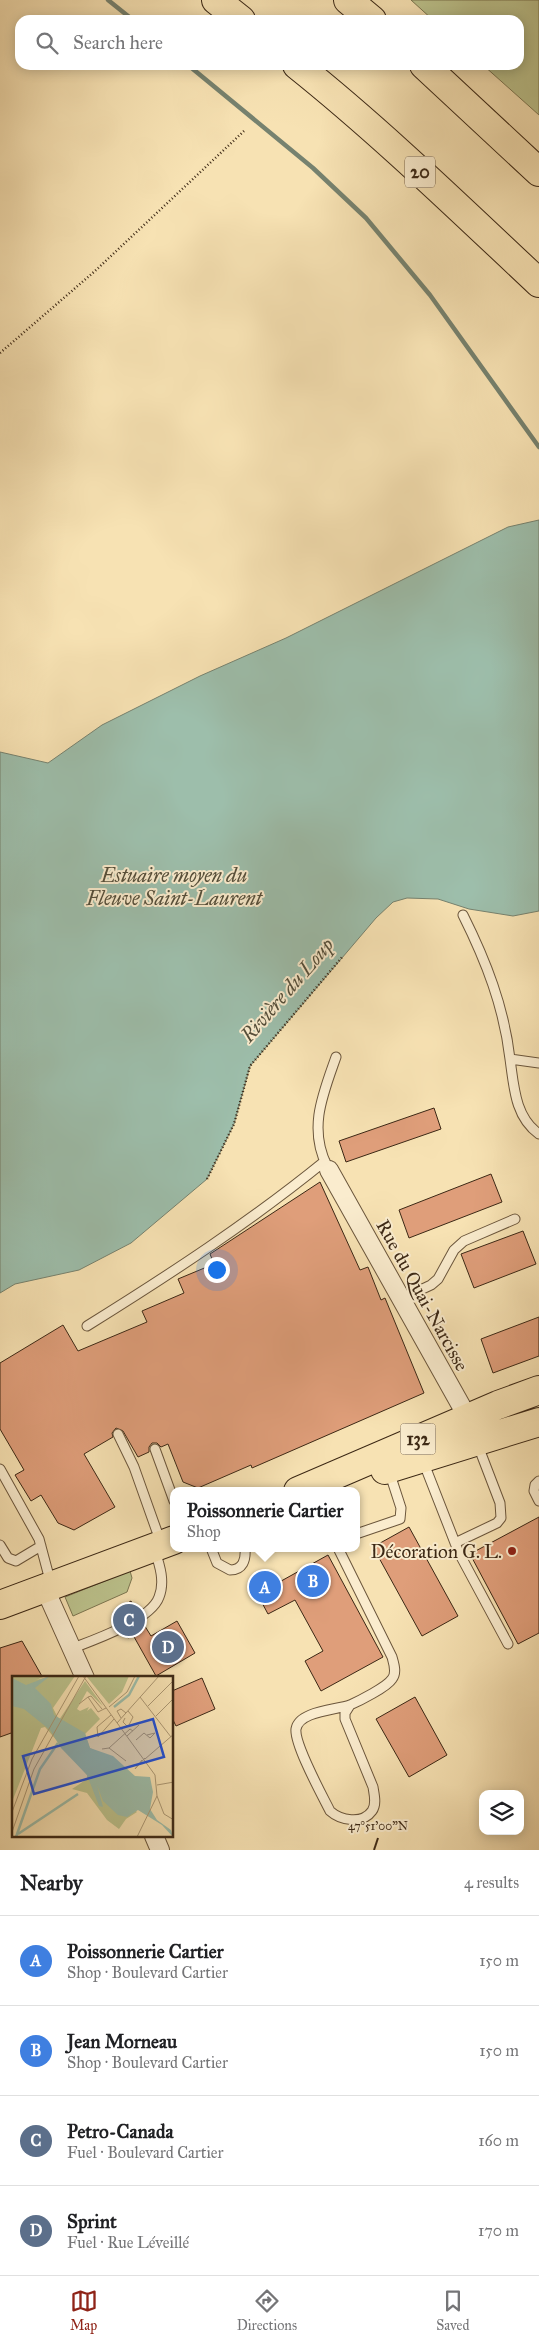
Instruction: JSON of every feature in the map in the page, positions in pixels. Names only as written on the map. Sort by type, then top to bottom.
[{"type":"main road","points":[[216,0],[236,15]]},
{"type":"main road","points":[[348,0],[366,15]]},
{"type":"main road","name":"20","points":[[304,70],[342,102],[539,283]]},
{"type":"main road","points":[[429,70],[539,172]]},
{"type":"main road","name":"132","points":[[319,1487],[472,1430],[539,1390]]},
{"type":"main road","name":"132","points":[[472,1430],[539,1422]]},
{"type":"main road","points":[[0,1605],[163,1544]]},
{"type":"street","name":"Rue du Quai-Narcisse","points":[[327,1166],[472,1430]]},
{"type":"street","points":[[48,1587],[84,1676]]},
{"type":"street","points":[[155,1838],[160,1850]]},
{"type":"lane","points":[[463,915],[483,955],[500,1003],[506,1029],[516,1097],[522,1117],[529,1127],[539,1134]]},
{"type":"lane","points":[[88,1326],[205,1250],[327,1166],[318,1142],[317,1124],[336,1057]]},
{"type":"lane","points":[[510,1060],[539,1063]]},
{"type":"lane","points":[[400,1299],[431,1285],[438,1279],[454,1250],[464,1241],[515,1219]]},
{"type":"lane","points":[[455,1543],[496,1523],[501,1518],[500,1503],[472,1430]]},
{"type":"lane","points":[[73,1648],[103,1636],[148,1612],[159,1597],[163,1544],[134,1467],[118,1434]]},
{"type":"lane","points":[[155,1449],[170,1490]]},
{"type":"lane","points":[[419,1449],[455,1543],[508,1644]]},
{"type":"lane","points":[[360,1533],[400,1519],[401,1508],[385,1462]]},
{"type":"lane","points":[[0,1469],[41,1546],[48,1587]]},
{"type":"lane","points":[[539,1481],[535,1485],[534,1491],[539,1501]]},
{"type":"lane","points":[[0,1545],[8,1558],[16,1561],[41,1546]]},
{"type":"lane","points":[[213,1552],[217,1563],[230,1570],[238,1569],[243,1564],[244,1552]]},
{"type":"lane","points":[[340,1552],[394,1665],[393,1679],[387,1684],[350,1705],[325,1710],[308,1717],[300,1722],[296,1729],[297,1738],[304,1756],[330,1811],[337,1817],[349,1820],[366,1816],[372,1811],[375,1799],[373,1787],[345,1719],[345,1713],[350,1705]]},
{"type":"path","points":[[0,353],[95,271],[244,131]]},
{"type":"path","points":[[207,1179],[234,1124],[250,1066],[342,956]]},
{"type":"green space","points":[[411,0],[539,0],[539,115],[489,70],[524,70],[524,15],[428,15]]},
{"type":"green space","points":[[130,1571],[132,1578],[127,1592],[73,1616],[65,1597]]},
{"type":"water","name":"Estuaire moyen du Fleuve Saint-Laurent","points":[[539,520],[539,911],[513,916],[469,909],[438,899],[407,898],[393,902],[376,918],[250,1066],[234,1124],[207,1179],[131,1243],[79,1270],[15,1284],[0,1293],[0,752],[48,763],[102,725],[200,676],[286,638],[508,527]]},
{"type":"building","points":[[434,1108],[441,1129],[346,1162],[339,1141]]},
{"type":"building","points":[[491,1174],[502,1202],[409,1238],[399,1210]]},
{"type":"building","points":[[320,1182],[360,1270],[368,1267],[381,1300],[385,1298],[424,1393],[252,1468],[251,1465],[200,1487],[183,1482],[168,1444],[161,1447],[157,1443],[152,1443],[149,1447],[149,1452],[138,1457],[123,1431],[116,1428],[112,1433],[113,1437],[84,1454],[115,1507],[74,1530],[58,1523],[41,1495],[31,1501],[15,1475],[24,1470],[0,1429],[0,1363],[63,1325],[78,1351],[147,1322],[142,1311],[184,1293],[178,1279],[214,1264],[210,1254]]},
{"type":"building","points":[[523,1231],[536,1264],[474,1288],[461,1254]]},
{"type":"building","points":[[539,1317],[539,1356],[493,1373],[481,1339]]},
{"type":"building","points":[[539,1517],[539,1633],[518,1644],[470,1554]]},
{"type":"building","points":[[409,1527],[458,1616],[422,1636],[373,1547]]},
{"type":"building","points":[[328,1555],[383,1657],[321,1691],[305,1661],[323,1651],[295,1600],[268,1614],[252,1584],[268,1575],[274,1585]]},
{"type":"building","points":[[131,1601],[137,1612],[119,1622],[113,1612]]},
{"type":"building","points":[[177,1621],[195,1653],[156,1676],[133,1635],[128,1638],[125,1633],[143,1623],[151,1636]]},
{"type":"building","points":[[22,1641],[42,1676],[12,1676],[12,1733],[0,1737],[0,1648]]},
{"type":"building","points":[[202,1678],[215,1709],[176,1726],[174,1722],[174,1690]]},
{"type":"building","points":[[415,1697],[447,1755],[409,1777],[376,1719]]},
{"type":"waterway","points":[[108,0],[127,15]]},
{"type":"waterway","points":[[194,70],[313,168],[366,218],[430,295],[539,447]]},
{"type":"place","name":"Décoration G. L.","points":[[512,1551]]},
{"type":"place","name":"Jean Morneau","points":[[313,1581]]},
{"type":"place","name":"Poissonnerie Cartier","points":[[265,1587]]},
{"type":"place","name":"Petro-Canada","points":[[129,1620]]},
{"type":"place","name":"Sprint","points":[[168,1647]]},
{"type":"water label","name":"Rivière du Loup","points":[[287,990]]}]
